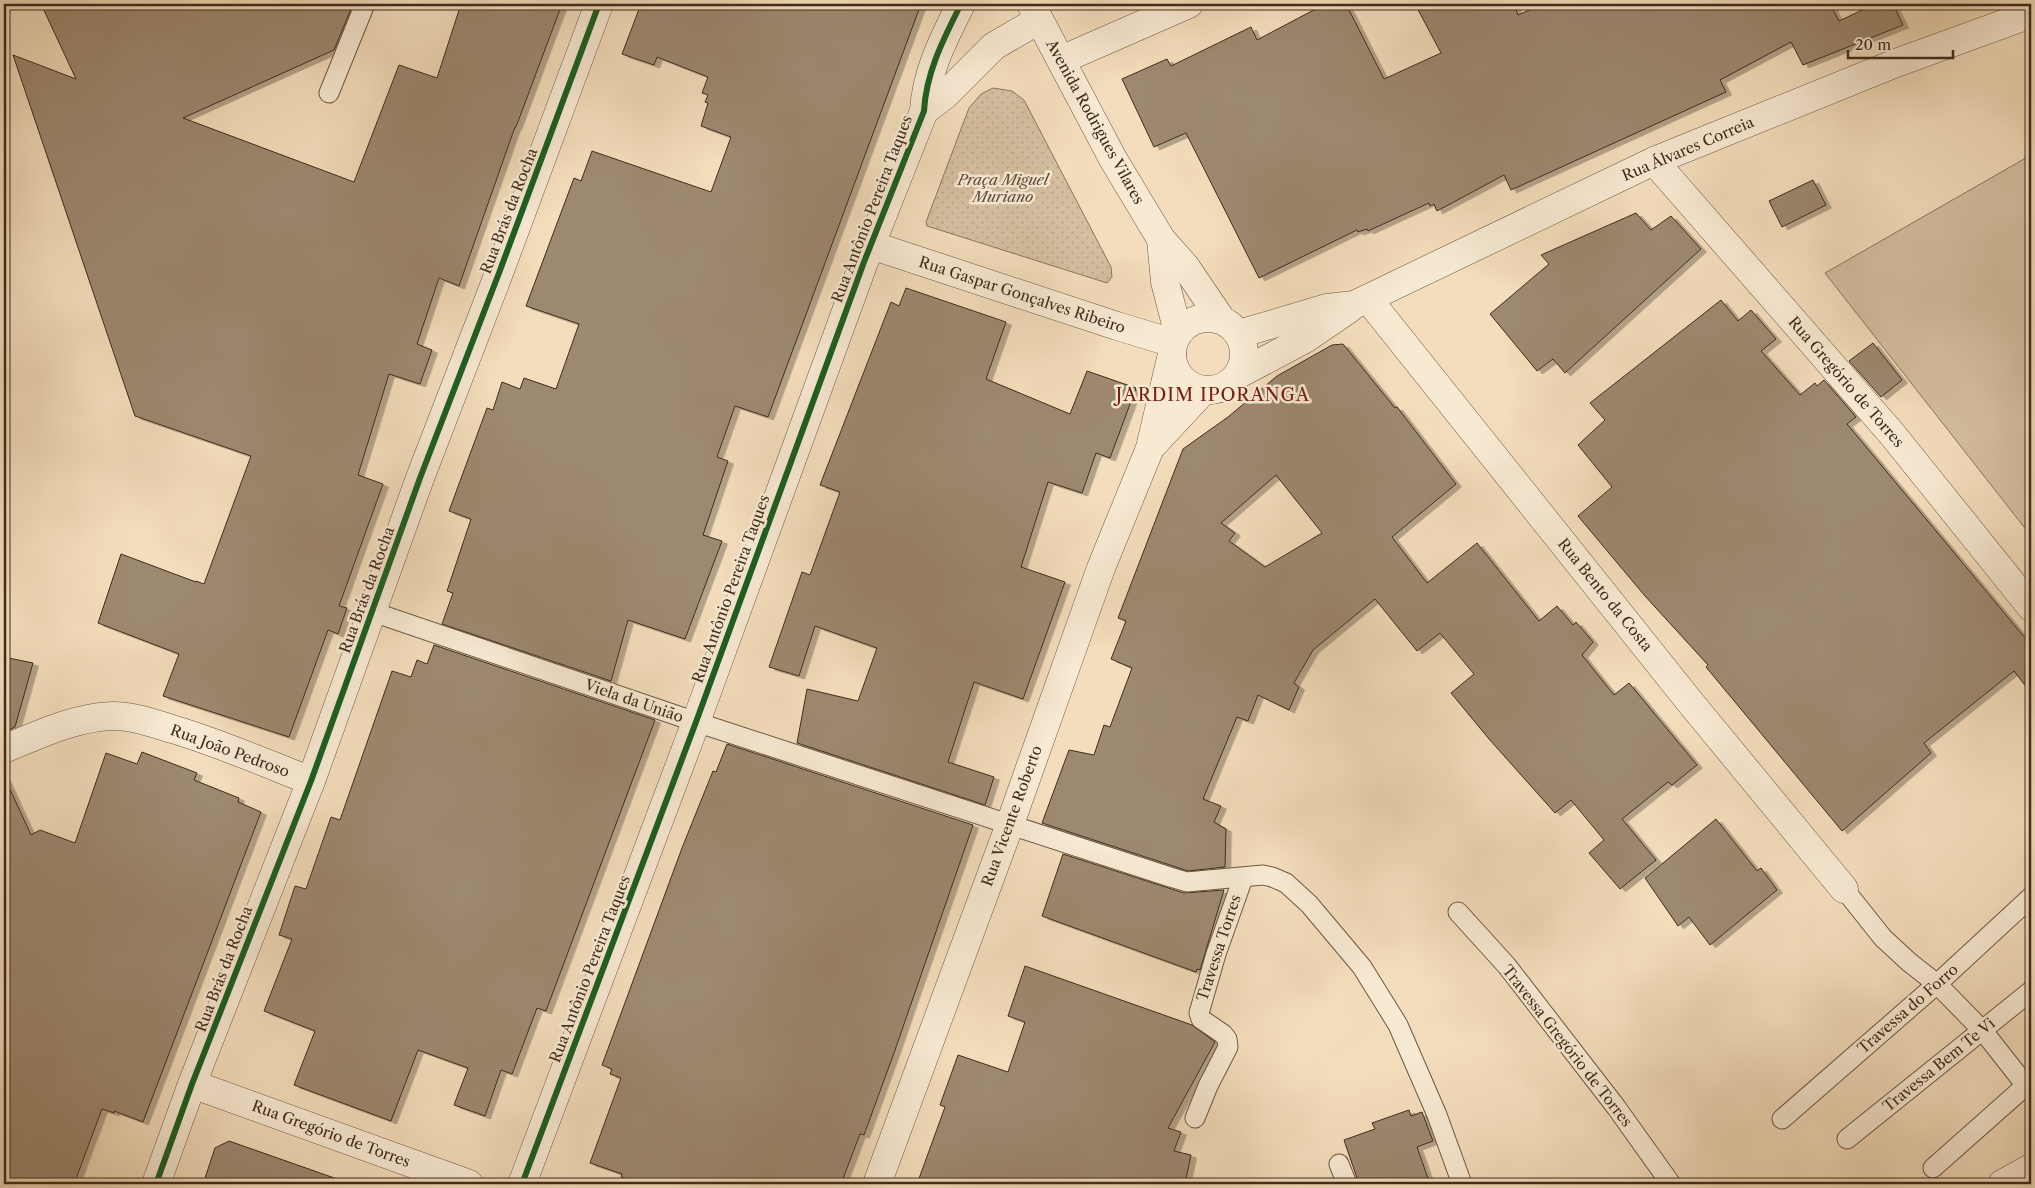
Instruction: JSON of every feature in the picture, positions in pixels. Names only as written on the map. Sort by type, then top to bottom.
[{"type":"street","name":"Rua Brás da Rocha","points":[[156,1184],[192,1084],[311,782],[420,478],[599,4]]},
{"type":"street","name":"Rua Antônio Pereira Taques","points":[[522,1184],[696,722],[870,245],[924,111],[928,78],[944,38],[961,4]]},
{"type":"street","points":[[1061,60],[1189,4]]},
{"type":"street","name":"Rua Antônio Pereira Taques","points":[[924,111],[945,95],[994,46],[1035,12]]},
{"type":"street","name":"Avenida Rodrigues Vilares","points":[[1035,12],[1113,159],[1161,239],[1185,266],[1230,326]]},
{"type":"street","name":"Rua Álvares Correia","points":[[1239,374],[1305,339],[1361,302],[1654,161],[1896,63],[2031,14]]},
{"type":"street","name":"Rua Gregório de Torres","points":[[1654,161],[1892,434],[2031,608]]},
{"type":"street","name":"Avenida Rodrigues Vilares","points":[[1161,239],[1165,282],[1175,343]]},
{"type":"street","name":"Rua Gaspar Gonçalves Ribeiro","points":[[870,245],[1117,326],[1175,343]]},
{"type":"street","name":"Rua Álvares Correia","points":[[1230,326],[1361,302]]},
{"type":"street","name":"Rua Bento da Costa","points":[[1361,302],[1844,889]]},
{"type":"street","points":[[1209,317],[1230,326],[1244,343],[1245,354],[1239,374],[1224,387],[1204,390],[1184,382],[1173,364],[1175,343],[1187,324],[1197,319],[1209,317]]},
{"type":"street","name":"Rua Vicente Roberto","points":[[877,1184],[1010,824],[1101,568],[1150,448],[1175,343]]},
{"type":"street","name":"Rua Vicente Roberto","points":[[1150,448],[1204,390]]},
{"type":"street","name":"Rua João Pedroso","points":[[4,749],[50,730],[82,720],[113,716],[144,720],[211,740],[311,782]]},
{"type":"street","name":"Rua Gregório de Torres","points":[[192,1084],[469,1184]]},
{"type":"street","points":[[2002,1184],[2031,1168]]},
{"type":"lane","points":[[329,93],[364,4]]},
{"type":"lane","name":"Viela da União","points":[[373,612],[696,722],[1182,880],[1198,881],[1263,875],[1286,883],[1309,904],[1362,967],[1398,1025],[1437,1115],[1462,1184]]},
{"type":"lane","name":"Travessa Torres","points":[[1195,1118],[1208,1086],[1228,1047],[1227,1039],[1223,1034],[1205,1023],[1199,1013],[1216,954],[1243,878]]},
{"type":"lane","points":[[1844,889],[1884,938],[1909,962],[1937,984],[1982,1030],[2030,1086],[1933,1168]]},
{"type":"lane","name":"Travessa do Forro","points":[[1782,1120],[1937,984],[2031,897]]},
{"type":"lane","name":"Travessa Gregório de Torres","points":[[1458,912],[1507,966],[1616,1107],[1671,1184]]},
{"type":"lane","name":"Travessa Bem Te Vi","points":[[1847,1140],[2031,992]]},
{"type":"lane","points":[[1339,1164],[1347,1184]]},
{"type":"green space","name":"Praça Miguel Muriano","points":[[993,88],[1012,91],[1024,100],[1111,267],[1112,277],[1107,283],[927,226],[926,222],[969,108],[981,94]]},
{"type":"green space","points":[[2031,155],[2031,536],[1825,273]]},
{"type":"building","points":[[41,4],[353,4],[334,50],[183,118],[354,182],[399,65],[437,78],[461,4],[562,4],[515,127],[459,286],[439,278],[417,344],[432,350],[420,384],[389,374],[358,475],[383,484],[339,606],[347,608],[338,634],[328,630],[289,737],[163,696],[179,654],[98,623],[121,554],[204,584],[251,456],[135,416],[13,55],[76,79]]},
{"type":"building","points":[[641,4],[921,4],[768,417],[735,406],[717,457],[728,461],[703,535],[722,541],[685,639],[628,620],[611,681],[442,624],[453,593],[447,591],[471,519],[449,511],[487,408],[493,410],[502,382],[520,389],[524,378],[556,389],[579,324],[526,306],[574,178],[581,181],[592,151],[711,192],[731,137],[701,126],[708,103],[705,102],[708,95],[702,93],[708,77],[657,57],[654,65],[622,54]]},
{"type":"building","points":[[1325,4],[1346,4],[1384,79],[1441,53],[1415,4],[1514,4],[1518,15],[1543,4],[1830,4],[1839,21],[1875,4],[1893,4],[1903,25],[1803,65],[1791,42],[1720,80],[1726,92],[1511,190],[1504,175],[1437,211],[1434,204],[1430,206],[1429,203],[1368,231],[1367,229],[1358,232],[1357,230],[1259,278],[1186,133],[1154,147],[1122,79],[1167,59],[1171,66],[1251,27],[1257,40]]},
{"type":"building","points":[[1813,180],[1826,205],[1782,227],[1769,201]]},
{"type":"building","points":[[1636,213],[1651,230],[1671,216],[1701,249],[1565,373],[1553,359],[1537,371],[1490,314],[1549,264],[1541,255]]},
{"type":"building","points":[[906,288],[1006,322],[986,379],[1070,414],[1087,371],[1136,388],[1110,458],[1096,453],[1082,493],[1048,482],[1021,567],[1065,582],[1023,699],[974,682],[948,762],[994,777],[985,805],[797,743],[807,689],[858,701],[877,648],[815,626],[799,676],[769,667],[802,572],[810,575],[840,492],[820,485],[891,302],[899,306]]},
{"type":"building","points":[[1721,300],[1738,321],[1751,310],[1776,339],[1761,351],[1800,395],[1815,383],[1817,386],[1824,380],[1856,417],[1847,424],[2031,645],[2031,693],[2014,671],[1924,743],[1931,753],[1842,831],[1706,667],[1708,665],[1645,596],[1578,516],[1612,487],[1578,445],[1605,420],[1590,403]]},
{"type":"building","points":[[1873,343],[1902,380],[1881,397],[1849,361]]},
{"type":"building","points":[[1343,344],[1395,408],[1397,407],[1456,484],[1392,537],[1427,583],[1477,543],[1539,621],[1557,606],[1573,625],[1576,622],[1593,642],[1582,655],[1614,695],[1629,683],[1697,765],[1672,785],[1668,782],[1622,819],[1656,860],[1620,889],[1589,853],[1604,840],[1571,800],[1555,813],[1451,693],[1474,674],[1440,633],[1417,651],[1375,599],[1313,650],[1294,683],[1299,687],[1289,710],[1258,695],[1248,721],[1237,717],[1203,799],[1221,806],[1214,822],[1226,829],[1225,867],[1188,871],[1042,823],[1069,750],[1094,755],[1104,725],[1110,727],[1132,668],[1111,659],[1126,621],[1118,618],[1183,449],[1228,417],[1277,376],[1332,345]],"holes":[[[1276,475],[1322,533],[1265,567],[1229,541],[1235,533],[1221,523]]]},
{"type":"building","points":[[434,645],[655,720],[546,1011],[537,1008],[512,1074],[501,1070],[485,1116],[454,1105],[468,1068],[418,1050],[391,1121],[294,1085],[315,1031],[264,1011],[292,939],[279,935],[295,886],[306,889],[331,817],[340,820],[392,671],[411,677],[417,660],[427,664]]},
{"type":"building","points":[[4,657],[33,663],[15,727],[4,732]]},
{"type":"building","points":[[727,744],[973,825],[864,1135],[860,1134],[841,1184],[621,1184],[624,1178],[621,1177],[622,1174],[590,1163],[621,1078],[610,1074],[612,1069],[602,1065],[682,848],[713,771],[716,772]]},
{"type":"building","points":[[142,752],[197,773],[194,780],[239,798],[238,802],[261,812],[143,1122],[114,1111],[114,1113],[102,1109],[74,1184],[4,1184],[4,776],[31,835],[40,830],[75,843],[106,753],[137,764]]},
{"type":"building","points":[[1716,819],[1757,871],[1761,868],[1777,890],[1710,945],[1689,917],[1678,926],[1645,878]]},
{"type":"building","points":[[1063,854],[1184,893],[1224,890],[1200,970],[1197,969],[1196,972],[1042,916]]},
{"type":"building","points":[[1025,966],[1192,1025],[1215,1042],[1168,1128],[1181,1132],[1174,1151],[1191,1155],[1185,1184],[917,1184],[945,1107],[940,1105],[958,1055],[1008,1072],[1025,1022],[1008,1016]]},
{"type":"building","points":[[1409,1110],[1411,1116],[1422,1112],[1433,1141],[1417,1147],[1430,1184],[1359,1184],[1344,1140],[1375,1129],[1372,1123]]},
{"type":"building","points":[[229,1141],[340,1180],[339,1184],[203,1184],[215,1148]]},
{"type":"cycle path","points":[[156,1184],[192,1084],[311,781],[420,478],[599,4]]},
{"type":"cycle path","points":[[522,1184],[696,722],[864,262],[924,111],[925,97],[932,69],[961,4]]},
{"type":"district","name":"JARDIM IPORANGA","points":[[1213,395]]}]
